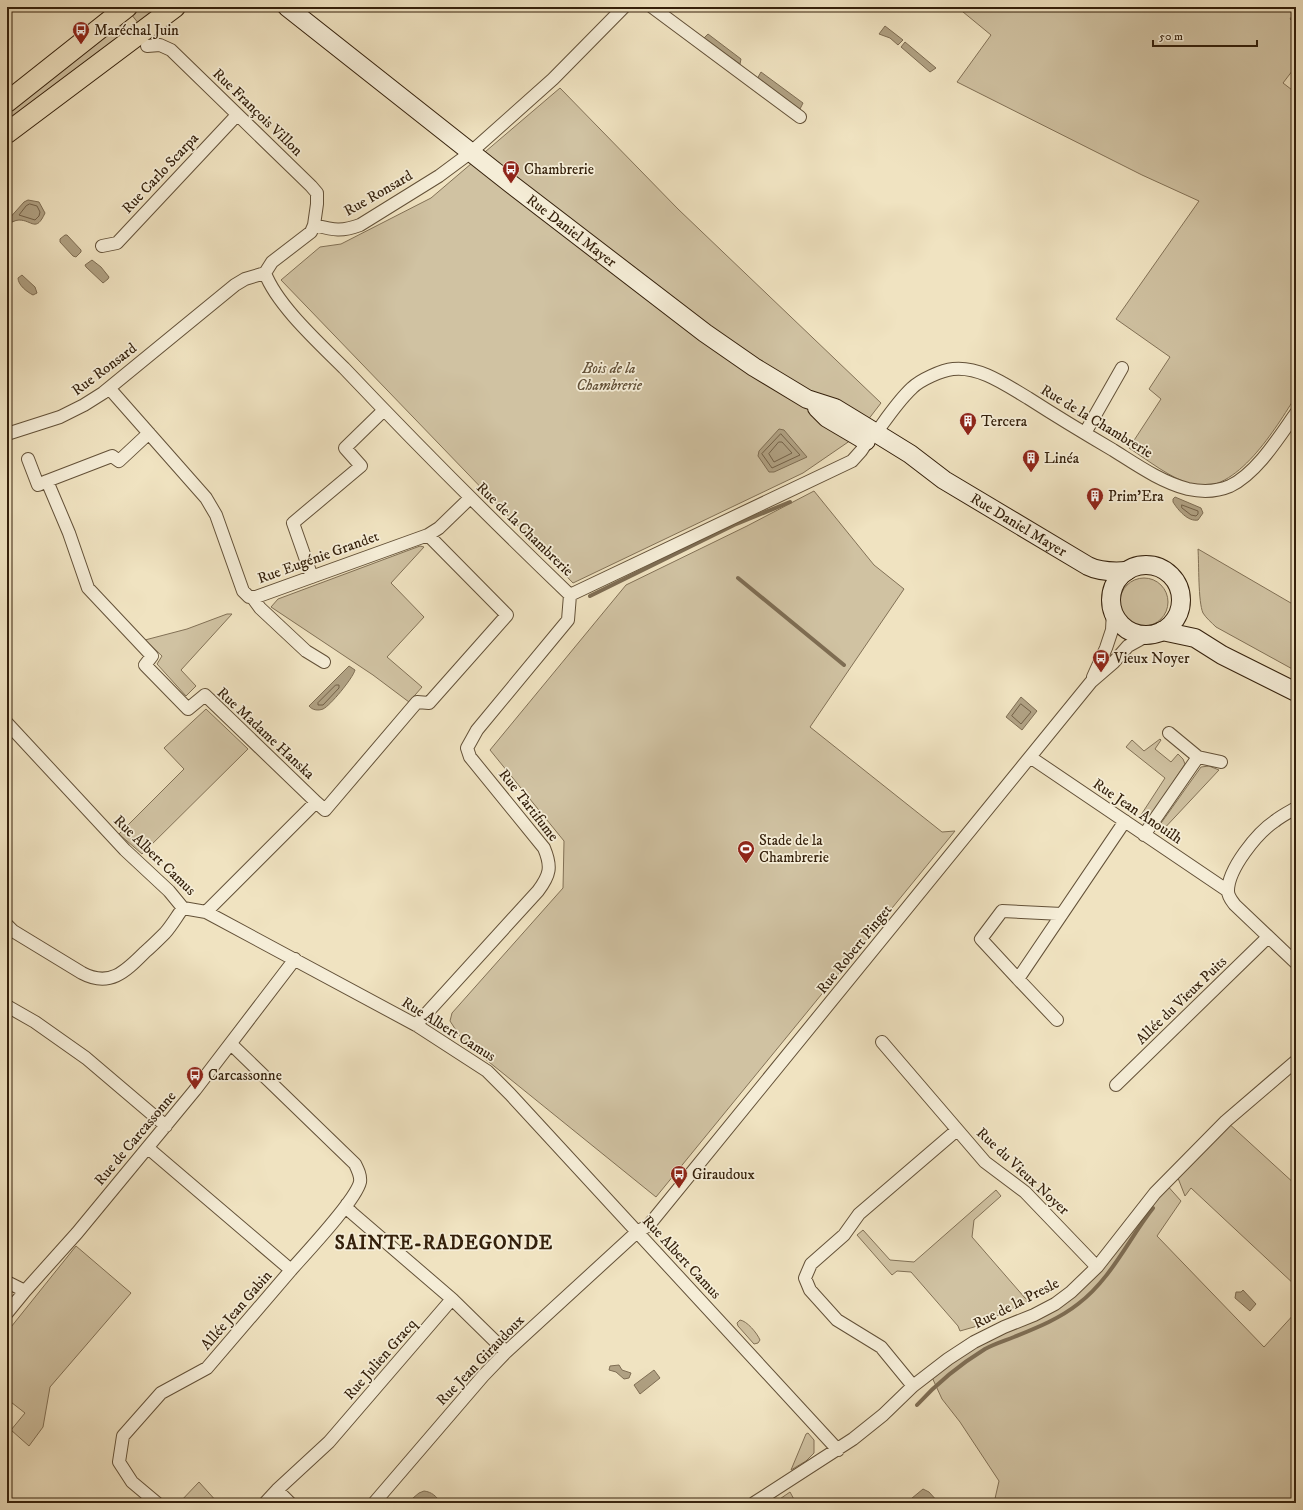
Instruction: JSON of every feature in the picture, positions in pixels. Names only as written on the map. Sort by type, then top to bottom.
[{"type":"main road","points":[[7,102],[127,7]]},
{"type":"main road","points":[[7,133],[175,7]]},
{"type":"main road","name":"Rue Daniel Mayer","points":[[287,7],[470,153],[705,333],[754,367],[808,399],[835,408],[872,437],[910,454],[944,480],[1093,569],[1106,585],[1112,603]]},
{"type":"main road","points":[[1155,633],[1173,622],[1179,612],[1181,602],[1180,590],[1167,572],[1158,568],[1139,566],[1127,570],[1118,579],[1112,603],[1115,617],[1126,629],[1132,632],[1195,638],[1222,655],[1296,692]]},
{"type":"main road","name":"Rue Daniel Mayer","points":[[1093,569],[1113,572],[1127,570]]},
{"type":"main road","points":[[1179,612],[1195,638]]},
{"type":"street","name":"Rue Ronsard","points":[[314,225],[333,230],[346,230],[360,225],[438,176],[470,153],[553,80],[624,7]]},
{"type":"street","points":[[652,7],[800,118]]},
{"type":"street","name":"Rue François Villon","points":[[147,46],[160,45],[171,50],[311,186],[316,193],[317,204],[314,225]]},
{"type":"street","name":"Rue Carlo Scarpa","points":[[102,246],[117,243],[237,115]]},
{"type":"street","points":[[265,273],[272,262],[304,239],[311,232],[314,225]]},
{"type":"street","name":"Rue Ronsard","points":[[7,434],[60,417],[84,405],[109,388],[235,285],[245,279],[265,273]]},
{"type":"street","name":"Rue de la Chambrerie","points":[[265,273],[269,284],[288,310],[470,498],[570,595],[852,461],[912,387],[937,373],[952,369],[981,373],[1006,385],[1151,473],[1174,484],[1202,491],[1217,491],[1238,481],[1249,472],[1296,413]]},
{"type":"street","points":[[1085,433],[1122,368]]},
{"type":"street","name":"Rue Eugénie Grandet","points":[[109,388],[199,490],[211,506],[221,528],[243,591],[249,597],[312,577],[428,535],[439,528],[470,498]]},
{"type":"street","points":[[312,577],[293,523],[361,466],[345,448],[384,410]]},
{"type":"street","points":[[28,459],[38,485],[112,456],[119,462],[149,433]]},
{"type":"street","name":"Rue Madame Hanska","points":[[47,481],[69,533],[88,588],[152,656],[145,665],[188,709],[205,696],[316,802]]},
{"type":"street","points":[[206,912],[316,802],[325,810],[417,702],[429,703],[507,615],[428,535]]},
{"type":"street","name":"Rue Tartifume","points":[[416,1025],[546,881],[549,869],[548,858],[544,848],[470,757],[467,748],[477,730],[568,620],[570,595]]},
{"type":"street","points":[[252,597],[260,608],[306,651],[324,662]]},
{"type":"street","name":"Rue Robert Pinget","points":[[1091,682],[1112,630],[1112,603]]},
{"type":"street","name":"Rue Robert Pinget","points":[[637,1232],[649,1224],[678,1189],[1091,682],[1128,646],[1155,633]]},
{"type":"street","name":"Rue Albert Camus","points":[[7,723],[125,850],[170,891],[183,908],[206,912],[295,959],[416,1025],[487,1071],[510,1094],[838,1450]]},
{"type":"street","points":[[1169,733],[1198,757],[1221,762]]},
{"type":"street","name":"Rue Jean Anouilh","points":[[1030,757],[1228,891]]},
{"type":"street","points":[[1144,835],[1198,757]]},
{"type":"street","points":[[1296,808],[1274,821],[1264,829],[1248,848],[1236,867],[1228,891],[1231,900],[1235,905],[1296,962]]},
{"type":"street","points":[[1018,979],[1125,822]]},
{"type":"street","points":[[7,925],[13,931],[82,973],[90,977],[104,979],[119,975],[127,969],[166,932],[183,908]]},
{"type":"street","points":[[1057,1020],[980,939],[1002,911],[1062,914]]},
{"type":"street","name":"Allée du Vieux Puits","points":[[1116,1085],[1268,937]]},
{"type":"street","name":"Rue de Carcassonne","points":[[7,1313],[77,1233],[166,1126],[231,1044],[295,959]]},
{"type":"street","points":[[7,1006],[35,1022],[86,1058],[166,1126]]},
{"type":"street","name":"Rue du Vieux Noyer","points":[[882,1042],[985,1162],[1025,1192],[1097,1267]]},
{"type":"street","points":[[231,1044],[356,1164],[360,1180],[359,1186],[347,1204],[291,1270]]},
{"type":"street","name":"Rue de la Presle","points":[[754,1503],[838,1450],[884,1414],[913,1386],[948,1359],[974,1342],[1055,1304],[1071,1292],[1097,1267],[1160,1188],[1226,1122],[1296,1061]]},
{"type":"street","points":[[913,1386],[881,1347],[837,1320],[810,1290],[805,1278],[811,1264],[844,1234],[858,1214],[957,1130]]},
{"type":"street","name":"Allée Jean Gabin","points":[[148,1148],[291,1270],[207,1368],[161,1393],[124,1436],[119,1462],[132,1482],[157,1503]]},
{"type":"street","points":[[347,1204],[348,1209],[352,1213],[452,1299],[506,1352]]},
{"type":"street","name":"Rue Jean Giraudoux","points":[[374,1503],[483,1376],[506,1352],[637,1232]]},
{"type":"street","points":[[7,1282],[25,1291]]},
{"type":"street","name":"Rue Julien Gracq","points":[[265,1503],[329,1442],[452,1299]]},
{"type":"street","points":[[278,1490],[290,1503]]},
{"type":"green space","points":[[140,7],[162,7],[139,24],[131,14]]},
{"type":"green space","points":[[957,7],[1296,7],[1296,10],[1290,19],[1296,25],[1296,66],[1283,83],[1296,93],[1296,396],[1278,424],[1254,456],[1239,470],[1225,480],[1209,486],[1193,485],[1184,482],[1168,474],[1129,448],[1161,399],[1149,389],[1170,357],[1116,319],[1199,201],[1142,175],[957,82],[991,35]]},
{"type":"green space","points":[[121,23],[128,32],[7,124],[7,113]]},
{"type":"green space","name":"Bois de la Chambrerie","points":[[560,88],[678,209],[881,403],[854,438],[803,473],[573,583],[281,280],[320,247],[341,244],[431,198]]},
{"type":"green space","name":"Stade de la Chambrerie","points":[[814,491],[874,565],[904,589],[810,727],[942,832],[955,831],[656,1197],[463,1041],[450,1021],[452,1013],[563,888],[564,841],[490,750],[626,585],[747,526]]},
{"type":"green space","points":[[420,546],[424,547],[391,583],[424,617],[387,657],[422,687],[409,702],[373,675],[271,607],[278,599]]},
{"type":"green space","points":[[1198,549],[1296,606],[1296,671],[1216,627],[1206,617],[1201,608],[1200,600]]},
{"type":"green space","points":[[1144,578],[1153,580],[1161,585],[1166,593],[1168,602],[1166,611],[1161,619],[1153,624],[1144,626],[1135,624],[1127,619],[1122,611],[1120,602],[1122,593],[1127,585],[1135,580]]},
{"type":"green space","points":[[227,614],[232,614],[181,670],[196,686],[186,696],[157,664],[162,656],[145,640],[187,629]]},
{"type":"green space","points":[[206,709],[248,749],[142,854],[119,834],[184,769],[164,748]]},
{"type":"green space","points":[[1160,739],[1161,740],[1155,749],[1171,762],[1178,754],[1183,759],[1185,764],[1148,820],[1145,822],[1139,818],[1165,778],[1126,747],[1132,740],[1144,751]]},
{"type":"green space","points":[[1209,766],[1219,770],[1160,833],[1159,826],[1201,767]]},
{"type":"green space","points":[[1226,1121],[1296,1185],[1296,1286],[1191,1188],[1185,1196],[1176,1173]]},
{"type":"green space","points":[[1165,1183],[1181,1201],[1157,1236],[1264,1347],[1296,1312],[1296,1503],[994,1503],[999,1481],[960,1422],[942,1399],[930,1373],[1055,1304]]},
{"type":"green space","points":[[996,1190],[1001,1196],[974,1220],[972,1237],[1025,1298],[1030,1300],[974,1327],[960,1331],[958,1326],[911,1272],[897,1271],[892,1275],[857,1235],[863,1230],[890,1260],[914,1262]]},
{"type":"green space","points":[[76,1246],[131,1293],[50,1387],[43,1427],[29,1446],[11,1430],[25,1413],[7,1399],[7,1332]]},
{"type":"green space","points":[[740,1320],[749,1325],[757,1334],[760,1340],[758,1343],[754,1344],[738,1326],[737,1323]]},
{"type":"green space","points":[[808,1433],[814,1440],[814,1453],[806,1461],[791,1470],[806,1434]]},
{"type":"green space","points":[[199,1482],[218,1503],[179,1503]]},
{"type":"green space","points":[[790,1492],[796,1503],[774,1503]]},
{"type":"water","points":[[885,26],[903,40],[898,45],[890,38],[879,34]]},
{"type":"water","points":[[708,34],[741,59],[740,64],[704,39]]},
{"type":"water","points":[[905,42],[936,68],[930,72],[901,47]]},
{"type":"water","points":[[761,72],[803,103],[800,109],[757,79]]},
{"type":"water","points":[[28,200],[39,202],[45,213],[39,223],[34,224],[16,220],[7,224],[7,221],[24,202]]},
{"type":"water","points":[[67,235],[81,250],[76,257],[73,256],[60,242],[60,239]]},
{"type":"water","points":[[92,260],[101,267],[109,277],[103,283],[85,265]]},
{"type":"water","points":[[22,275],[35,287],[37,293],[33,295],[21,286],[18,278]]},
{"type":"water","points":[[779,429],[784,430],[807,457],[774,472],[769,472],[758,456],[759,451]]},
{"type":"water","points":[[1175,497],[1201,508],[1203,513],[1198,520],[1191,519],[1180,512],[1173,502]]},
{"type":"water","points":[[349,666],[355,670],[346,685],[336,697],[323,709],[315,710],[310,707],[309,706]]},
{"type":"water","points":[[1021,697],[1037,711],[1022,730],[1006,717]]},
{"type":"water","points":[[1243,1290],[1256,1304],[1250,1311],[1235,1298],[1236,1292],[1241,1292]]},
{"type":"water","points":[[619,1365],[622,1370],[631,1373],[629,1378],[624,1379],[616,1372],[609,1370],[610,1366]]},
{"type":"water","points":[[654,1370],[660,1378],[640,1394],[634,1385]]},
{"type":"water","points":[[923,1489],[929,1492],[939,1503],[906,1503]]},
{"type":"water","points":[[424,1491],[434,1495],[441,1503],[407,1503],[419,1493]]},
{"type":"waterway","points":[[590,596],[734,525],[790,502]]},
{"type":"waterway","points":[[738,578],[844,665]]},
{"type":"waterway","points":[[917,1405],[949,1374],[966,1361],[995,1344],[1047,1323],[1078,1304],[1090,1294],[1110,1271],[1153,1208]]},
{"type":"place","name":"Maréchal Juin","points":[[81,45]]},
{"type":"place","name":"Chambrerie","points":[[511,184]]},
{"type":"place","name":"Tercera","points":[[968,436]]},
{"type":"place","name":"Linéa","points":[[1031,473]]},
{"type":"place","name":"Prim'Era","points":[[1095,511]]},
{"type":"place","name":"Vieux Noyer","points":[[1101,673]]},
{"type":"place","name":"Stade de la Chambrerie","points":[[746,864]]},
{"type":"place","name":"Carcassonne","points":[[195,1090]]},
{"type":"place","name":"Giraudoux","points":[[679,1189]]},
{"type":"district","name":"SAINTE-RADEGONDE","points":[[444,1242]]}]
